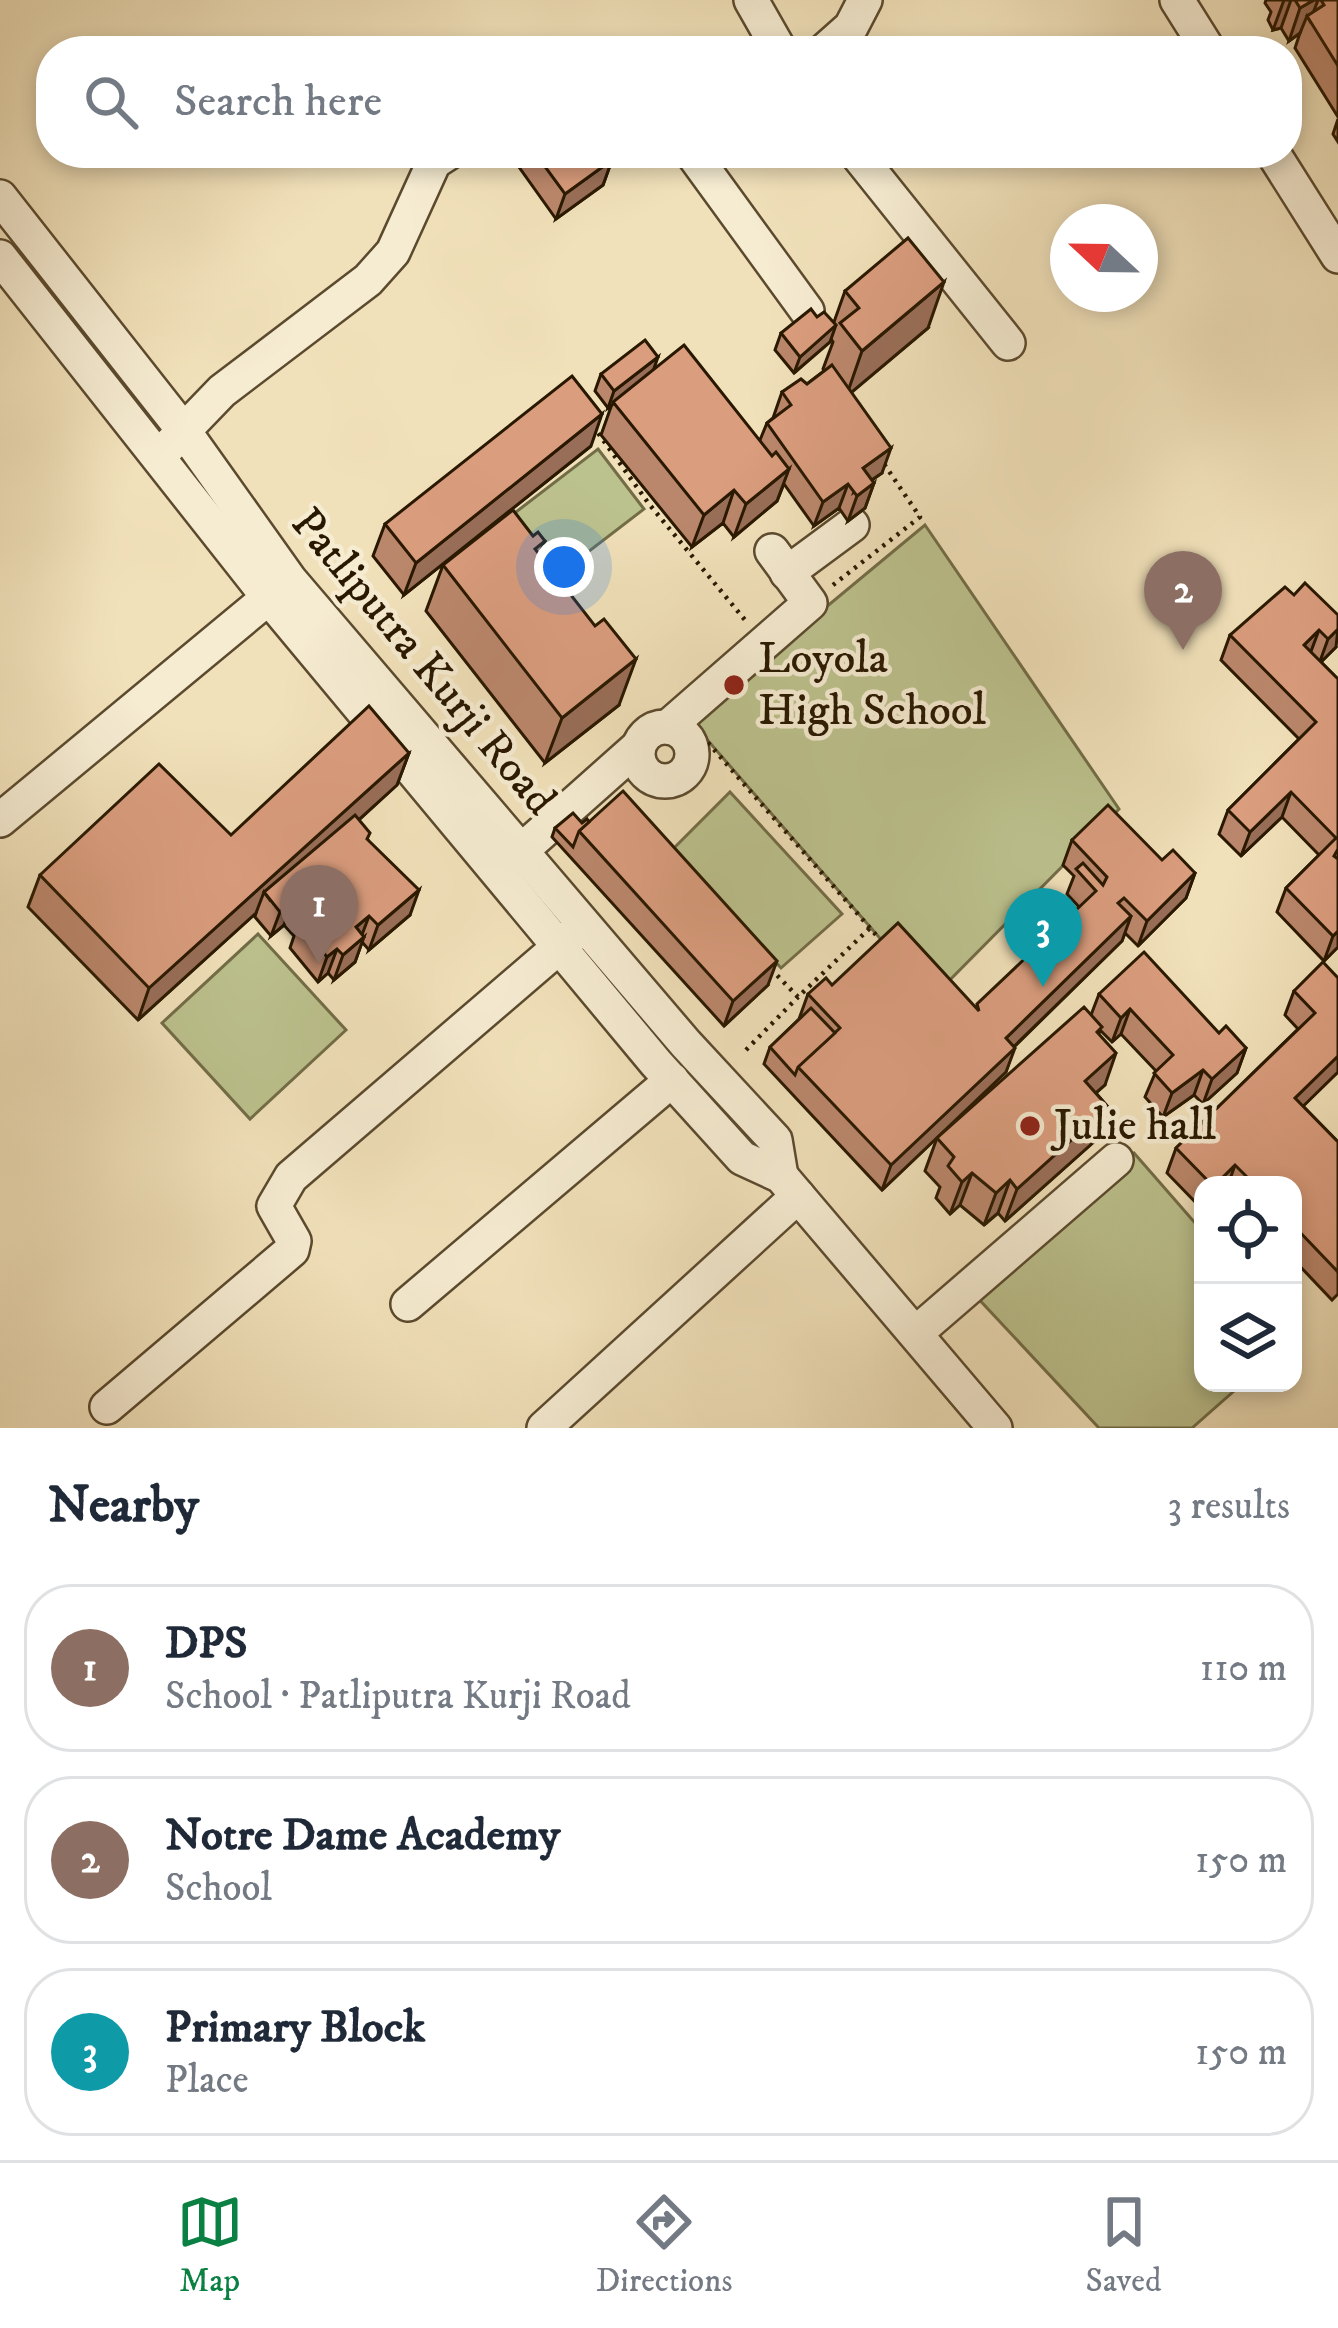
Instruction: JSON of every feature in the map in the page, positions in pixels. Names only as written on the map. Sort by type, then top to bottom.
[{"type":"street","points":[[751,0],[771,36]]},
{"type":"street","points":[[840,36],[865,0]]},
{"type":"street","points":[[1177,0],[1200,36]]},
{"type":"street","points":[[158,456],[222,391],[368,280],[392,252],[431,168]]},
{"type":"street","points":[[703,168],[807,311]]},
{"type":"street","points":[[868,168],[1009,343]]},
{"type":"street","points":[[1282,168],[1338,256]]},
{"type":"street","name":"Patliputra Kurji Road","points":[[0,197],[12,235],[120,350],[184,431],[279,589],[475,820],[521,851],[572,936],[686,1044],[775,1139],[789,1186]]},
{"type":"street","points":[[0,257],[158,456],[279,589],[0,820]]},
{"type":"street","points":[[92,372],[120,350]]},
{"type":"street","points":[[521,851],[650,731],[675,721],[809,603],[780,562],[852,525]]},
{"type":"street","points":[[639,746],[645,772],[660,781],[677,778],[688,766],[691,751],[675,721]]},
{"type":"street","points":[[475,820],[572,936],[667,1075],[742,1158],[789,1186],[995,1428]]},
{"type":"street","points":[[106,1407],[292,1250],[294,1241],[274,1206],[290,1177],[572,936]]},
{"type":"street","points":[[408,1304],[667,1075],[686,1044]]},
{"type":"street","points":[[916,1333],[1116,1160]]},
{"type":"street","points":[[544,1428],[789,1186]]},
{"type":"path","points":[[586,417],[649,504],[765,644]]},
{"type":"path","points":[[809,603],[920,517],[883,463]]},
{"type":"path","points":[[675,721],[886,945]]},
{"type":"path","points":[[746,1049],[871,928]]},
{"type":"path","points":[[767,965],[798,998]]},
{"type":"green space","points":[[598,449],[644,509],[532,595],[486,535]]},
{"type":"green space","points":[[925,525],[1119,809],[932,998],[690,720]]},
{"type":"green space","points":[[730,792],[842,914],[781,968],[673,849]]},
{"type":"green space","points":[[258,934],[346,1030],[250,1119],[162,1023]]},
{"type":"green space","points":[[1134,1153],[1194,1222],[1194,1392],[1233,1392],[1192,1428],[1099,1428],[974,1294]]},
{"type":"building","points":[[1321,0],[1338,0],[1338,66],[1307,16],[1324,5]]},
{"type":"building","points":[[546,168],[601,168],[565,194]]},
{"type":"building","points":[[908,238],[944,282],[862,351],[840,323],[859,308],[845,291]]},
{"type":"building","points":[[811,309],[817,317],[824,312],[836,325],[800,357],[781,333]]},
{"type":"building","points":[[645,340],[658,357],[614,391],[601,374]]},
{"type":"building","points":[[684,345],[772,456],[776,452],[789,469],[746,504],[734,490],[704,515],[613,402]]},
{"type":"building","points":[[832,365],[891,448],[863,468],[874,483],[857,496],[848,484],[823,502],[767,423],[791,405],[782,392],[801,379],[807,384]]},
{"type":"building","points":[[572,376],[602,414],[416,563],[385,524]]},
{"type":"building","points":[[513,510],[533,536],[538,532],[545,541],[535,549],[595,626],[604,619],[636,659],[562,718],[443,565]]},
{"type":"building","points":[[1305,583],[1338,615],[1338,629],[1328,639],[1319,630],[1304,645],[1338,679],[1338,849],[1334,856],[1338,859],[1338,931],[1333,936],[1286,888],[1336,838],[1291,792],[1250,832],[1228,810],[1316,722],[1230,635],[1285,587],[1294,595]]},
{"type":"building","points":[[369,706],[409,753],[149,988],[40,875],[159,764],[231,835]]},
{"type":"building","points":[[623,791],[777,961],[733,1001],[579,831]]},
{"type":"building","points":[[1108,805],[1162,860],[1173,850],[1195,873],[1147,921],[1124,898],[1118,903],[1131,916],[1006,1038],[1015,1048],[891,1165],[798,1067],[840,1028],[808,994],[826,978],[832,985],[898,923],[979,1011],[977,1004],[1096,891],[1076,869],[1083,863],[1103,885],[1107,877],[1072,840]]},
{"type":"building","points":[[573,813],[582,823],[589,822],[573,847],[555,828]]},
{"type":"building","points":[[355,815],[370,833],[367,839],[419,890],[378,925],[369,916],[356,927],[364,937],[343,955],[337,949],[327,957],[299,923],[307,916],[293,900],[280,912],[264,892]]},
{"type":"building","points":[[1144,952],[1219,1033],[1226,1026],[1246,1048],[1212,1079],[1203,1070],[1172,1093],[1154,1073],[1173,1055],[1130,1009],[1121,1018],[1099,994]]},
{"type":"building","points":[[1323,962],[1338,978],[1338,1056],[1295,1098],[1338,1142],[1338,1272],[1302,1234],[1302,1176],[1246,1176],[1235,1165],[1224,1176],[1203,1176],[1176,1148],[1315,1013],[1294,991]]},
{"type":"building","name":"Julie hall","points":[[1084,1007],[1102,1027],[1097,1032],[1116,1053],[1085,1081],[1108,1107],[1017,1189],[1010,1180],[996,1193],[972,1173],[962,1182],[948,1166],[954,1157],[937,1138]]},
{"type":"building","points":[[811,1008],[835,1033],[795,1075],[770,1047]]},
{"type":"place","name":"Notre Dame Academy","points":[[1183,650]]},
{"type":"place","name":"Loyola High School","points":[[734,685]]},
{"type":"place","name":"DPS","points":[[319,964]]},
{"type":"place","name":"Primary Block","points":[[1043,987]]},
{"type":"place","name":"Julie hall","points":[[1030,1126]]}]
